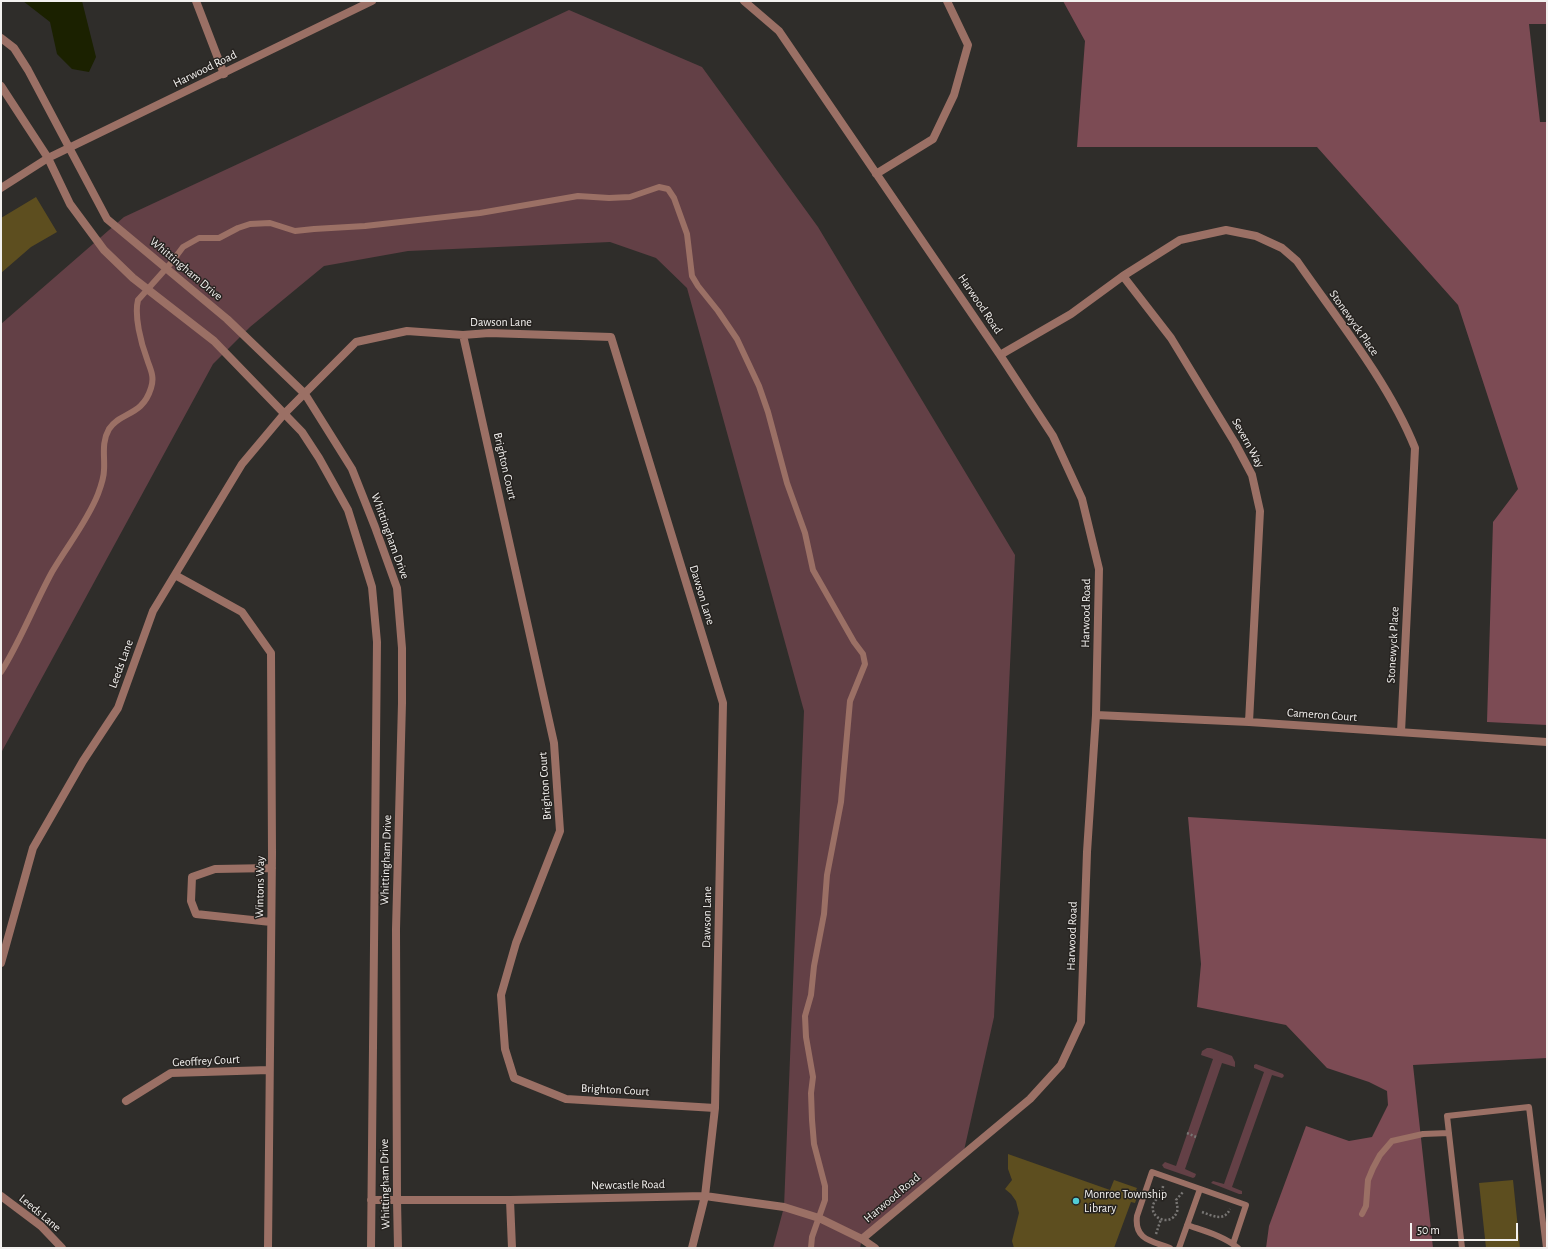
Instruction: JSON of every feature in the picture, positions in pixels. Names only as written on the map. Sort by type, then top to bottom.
[{"type":"street","points":[[196,1],[224,74]]},
{"type":"street","name":"Harwood Road","points":[[1,188],[48,158],[372,1]]},
{"type":"street","name":"Harwood Road","points":[[744,1],[779,31],[1000,355],[1053,436],[1082,499],[1099,569],[1096,715],[1087,852],[1081,1022],[1061,1065],[1030,1099],[862,1239]]},
{"type":"street","points":[[876,174],[932,139],[954,95],[968,45],[948,1]]},
{"type":"street","name":"Whittingham Drive","points":[[1,38],[14,48],[70,147],[107,219],[227,319],[305,394],[352,469],[397,588],[402,648],[396,929],[396,1200],[398,1248]]},
{"type":"street","name":"Whittingham Drive","points":[[1,86],[48,158],[70,204],[104,250],[133,278],[214,341],[302,432],[319,458],[348,510],[372,587],[377,642],[371,1248]]},
{"type":"street","name":"Stonewyck Place","points":[[1000,355],[1071,314],[1123,276],[1180,240],[1226,230],[1256,236],[1282,248],[1297,261],[1374,372],[1405,423],[1415,448],[1401,732]]},
{"type":"street","name":"Severn Way","points":[[1123,276],[1171,338],[1235,443],[1252,475],[1260,512],[1250,722]]},
{"type":"street","name":"Dawson Lane","points":[[305,394],[356,342],[407,331],[463,334],[489,333],[611,337],[723,703],[715,1108],[705,1196],[692,1248]]},
{"type":"street","name":"Brighton Court","points":[[463,334],[554,742],[560,831],[516,943],[501,996],[505,1048],[514,1078],[566,1099],[715,1108]]},
{"type":"street","name":"Leeds Lane","points":[[1,963],[33,848],[83,761],[118,708],[153,611],[242,464],[284,414],[305,394]]},
{"type":"street","name":"Wintons Way","points":[[175,575],[242,612],[271,653],[272,868],[268,1248]]},
{"type":"street","name":"Cameron Court","points":[[1096,715],[1250,722],[1547,742]]},
{"type":"street","points":[[271,922],[196,914],[190,901],[192,877],[215,869],[272,868]]},
{"type":"street","name":"Geoffrey Court","points":[[126,1101],[171,1073],[269,1070]]},
{"type":"street","name":"Leeds Lane","points":[[1,1196],[41,1226],[62,1248]]},
{"type":"street","name":"Newcastle Road","points":[[371,1200],[510,1200],[705,1196],[784,1207],[819,1218],[862,1239],[876,1248]]},
{"type":"street","points":[[510,1200],[512,1248]]},
{"type":"lane","points":[[1,672],[52,574],[97,495],[104,470],[104,440],[110,428],[119,420],[135,412],[145,402],[152,386],[152,370],[147,359],[137,319],[138,300],[166,269],[183,247],[199,238],[219,238],[238,228],[250,224],[270,223],[295,231],[365,226],[480,213],[578,196],[608,198],[630,197],[658,187],[668,189],[674,198],[687,234],[692,276],[718,311],[736,339],[759,386],[768,412],[787,483],[805,533],[813,570],[854,642],[864,654],[865,664],[854,686],[850,701],[841,802],[827,875],[824,914],[814,966],[811,995],[805,1016],[806,1037],[813,1077],[811,1093],[814,1144],[825,1186],[825,1200],[812,1237],[811,1248]]},
{"type":"lane","points":[[1462,1248],[1447,1116],[1529,1107],[1546,1248]]},
{"type":"lane","points":[[1362,1214],[1366,1206],[1368,1180],[1380,1154],[1392,1141],[1408,1136],[1449,1133]]},
{"type":"lane","points":[[1170,1248],[1145,1239],[1138,1230],[1136,1223],[1152,1172],[1246,1205],[1235,1246],[1211,1234],[1187,1225]]},
{"type":"lane","points":[[1179,1248],[1200,1189]]},
{"type":"path","points":[[1187,1134],[1196,1137]]},
{"type":"path","points":[[1164,1176],[1162,1195],[1155,1201],[1153,1209],[1159,1219],[1171,1219],[1177,1212],[1176,1200],[1188,1185]]},
{"type":"path","points":[[1177,1204],[1221,1218],[1228,1213],[1233,1201]]},
{"type":"shaded area","points":[[23,1],[82,1],[96,57],[89,72],[72,69],[57,54],[50,22]]},
{"type":"shaded area","points":[[1063,1],[1547,1],[1547,24],[1529,24],[1540,122],[1547,122],[1547,725],[1487,722],[1493,522],[1518,489],[1458,305],[1317,147],[1077,147],[1085,41]]},
{"type":"shaded area","points":[[569,10],[702,67],[818,227],[1015,555],[994,1017],[963,1155],[862,1239],[860,1248],[773,1248],[784,1207],[804,711],[687,288],[656,258],[610,242],[408,251],[324,266],[250,327],[213,364],[1,753],[1,324],[124,217]]},
{"type":"shaded area","points":[[1188,817],[1547,839],[1547,1058],[1413,1065],[1433,1248],[1266,1248],[1269,1226],[1306,1126],[1349,1141],[1372,1137],[1388,1105],[1387,1091],[1369,1082],[1327,1068],[1286,1025],[1197,1007],[1201,964]]},
{"type":"shaded area","points":[[1207,1048],[1211,1048],[1232,1056],[1235,1062],[1235,1067],[1222,1063],[1185,1169],[1196,1174],[1193,1178],[1164,1168],[1162,1165],[1165,1162],[1176,1166],[1213,1059],[1201,1055],[1202,1051]]},
{"type":"shaded area","points":[[1256,1064],[1283,1074],[1284,1076],[1282,1078],[1272,1075],[1232,1187],[1242,1191],[1242,1194],[1239,1194],[1211,1183],[1213,1181],[1224,1184],[1264,1072],[1254,1068],[1254,1065]]},
{"type":"building","points":[[36,197],[57,232],[31,247],[1,273],[1,218]]},
{"type":"building","name":"Monroe Township Library","points":[[1008,1154],[1110,1190],[1114,1180],[1137,1188],[1136,1190],[1139,1191],[1135,1203],[1131,1202],[1114,1248],[1014,1248],[1012,1241],[1019,1213],[1016,1201],[1005,1189],[1012,1180],[1008,1169]]},
{"type":"building","points":[[1513,1180],[1520,1248],[1486,1248],[1479,1183]]},
{"type":"place","name":"Monroe Township Library","points":[[1076,1201]]}]
